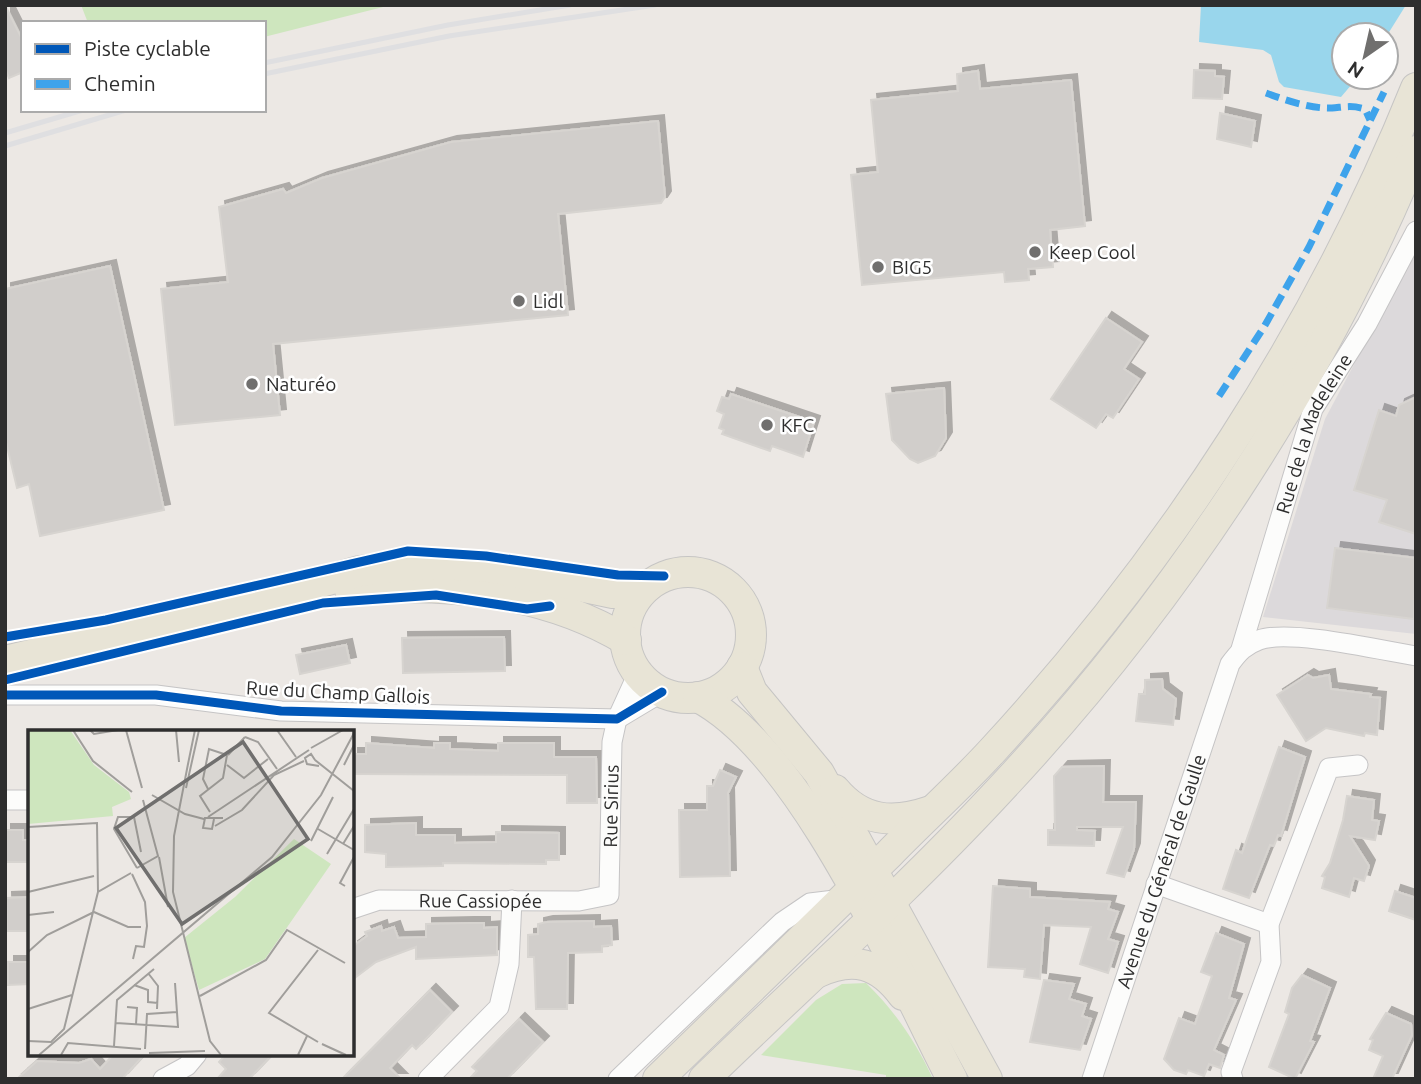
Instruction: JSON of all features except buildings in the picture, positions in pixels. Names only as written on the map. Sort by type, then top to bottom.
[{"type":"main road","points":[[687,1079],[904,862],[1032,721],[1117,604],[1269,382],[1321,292],[1387,159],[1416,88]]},
{"type":"main road","points":[[658,1079],[869,896],[999,792],[1094,684],[1136,631],[1215,521],[1284,415],[1346,304],[1416,151]]},
{"type":"main road","points":[[5,661],[242,604],[360,571],[440,564],[490,567],[613,593],[648,586]]},
{"type":"main road","points":[[689,572],[718,580],[731,589],[741,601],[751,630],[748,656],[743,667],[719,690],[698,697],[663,692],[639,673],[632,663],[626,640],[628,616],[639,595],[648,586],[664,576],[689,572]]},
{"type":"main road","points":[[242,604],[364,589],[447,587],[506,595],[550,606],[580,617],[626,640]]},
{"type":"main road","points":[[704,1079],[812,975],[935,809],[1020,720],[1117,604]]},
{"type":"main road","points":[[5,651],[66,647]]},
{"type":"main road","points":[[743,667],[752,692],[845,803],[872,818],[901,819],[935,809]]},
{"type":"main road","points":[[698,697],[730,720],[783,778],[822,836],[869,896],[986,1079]]},
{"type":"main road","points":[[819,772],[926,1029],[952,1079]]},
{"type":"main road","points":[[812,975],[831,966],[847,964],[865,965],[880,971],[893,982],[926,1029]]},
{"type":"street","name":"Rue de la Madeleine","points":[[1236,656],[1313,409],[1367,324],[1416,231]]},
{"type":"street","points":[[1236,656],[1261,639],[1290,637],[1416,656]]},
{"type":"street","name":"Avenue du Général de Gaulle","points":[[1092,1079],[1156,884],[1236,656]]},
{"type":"street","points":[[617,719],[639,673]]},
{"type":"street","points":[[617,719],[663,692]]},
{"type":"street","name":"Rue du Champ Gallois","points":[[5,695],[156,695],[281,711],[617,719]]},
{"type":"street","name":"Rue Sirius","points":[[609,895],[612,742],[617,719]]},
{"type":"street","points":[[1233,1079],[1231,1073],[1271,962],[1269,924],[1329,768],[1358,765]]},
{"type":"street","points":[[5,800],[28,800]]},
{"type":"street","points":[[1156,884],[1269,924]]},
{"type":"street","name":"Rue Cassiopée","points":[[354,908],[379,900],[579,901],[609,895]]},
{"type":"street","points":[[618,1079],[782,922],[810,904],[869,896]]},
{"type":"street","points":[[428,1079],[499,1007],[509,964],[512,900]]},
{"type":"street","points":[[163,1079],[193,1065]]},
{"type":"shaded area","points":[[1416,248],[1416,634],[1263,617],[1325,419]]},
{"type":"green space","points":[[81,5],[391,5],[266,36],[266,21],[87,21]]},
{"type":"green space","points":[[866,983],[904,1028],[933,1079],[886,1079],[886,1075],[761,1055],[816,1000],[842,984]]},
{"type":"water","points":[[1201,5],[1406,5],[1396,21],[1330,21],[1330,91],[1346,91],[1341,97],[1284,87],[1279,82],[1271,55],[1263,50],[1199,42]]},
{"type":"railway","points":[[266,63],[448,25],[570,5]]},
{"type":"railway","points":[[266,74],[449,36],[655,5]]},
{"type":"railway","points":[[5,133],[76,112]]},
{"type":"railway","points":[[5,146],[119,112]]},
{"type":"marked path","points":[[1219,396],[1264,327],[1309,247],[1384,92]]},
{"type":"marked path","points":[[1266,93],[1316,107],[1365,109],[1370,120]]},
{"type":"cycle path","points":[[5,637],[106,620],[408,551],[486,556],[618,575],[664,576]]},
{"type":"cycle path","points":[[5,680],[323,603],[436,595],[527,609],[550,606]]},
{"type":"cycle path","points":[[5,695],[156,695],[281,711],[617,719],[662,692]]},
{"type":"place","name":"Keep Cool","points":[[1035,252]]},
{"type":"place","name":"BIG5","points":[[878,267]]},
{"type":"place","name":"Lidl","points":[[519,301]]},
{"type":"place","name":"Naturéo","points":[[252,384]]},
{"type":"place","name":"KFC","points":[[767,425]]}]
